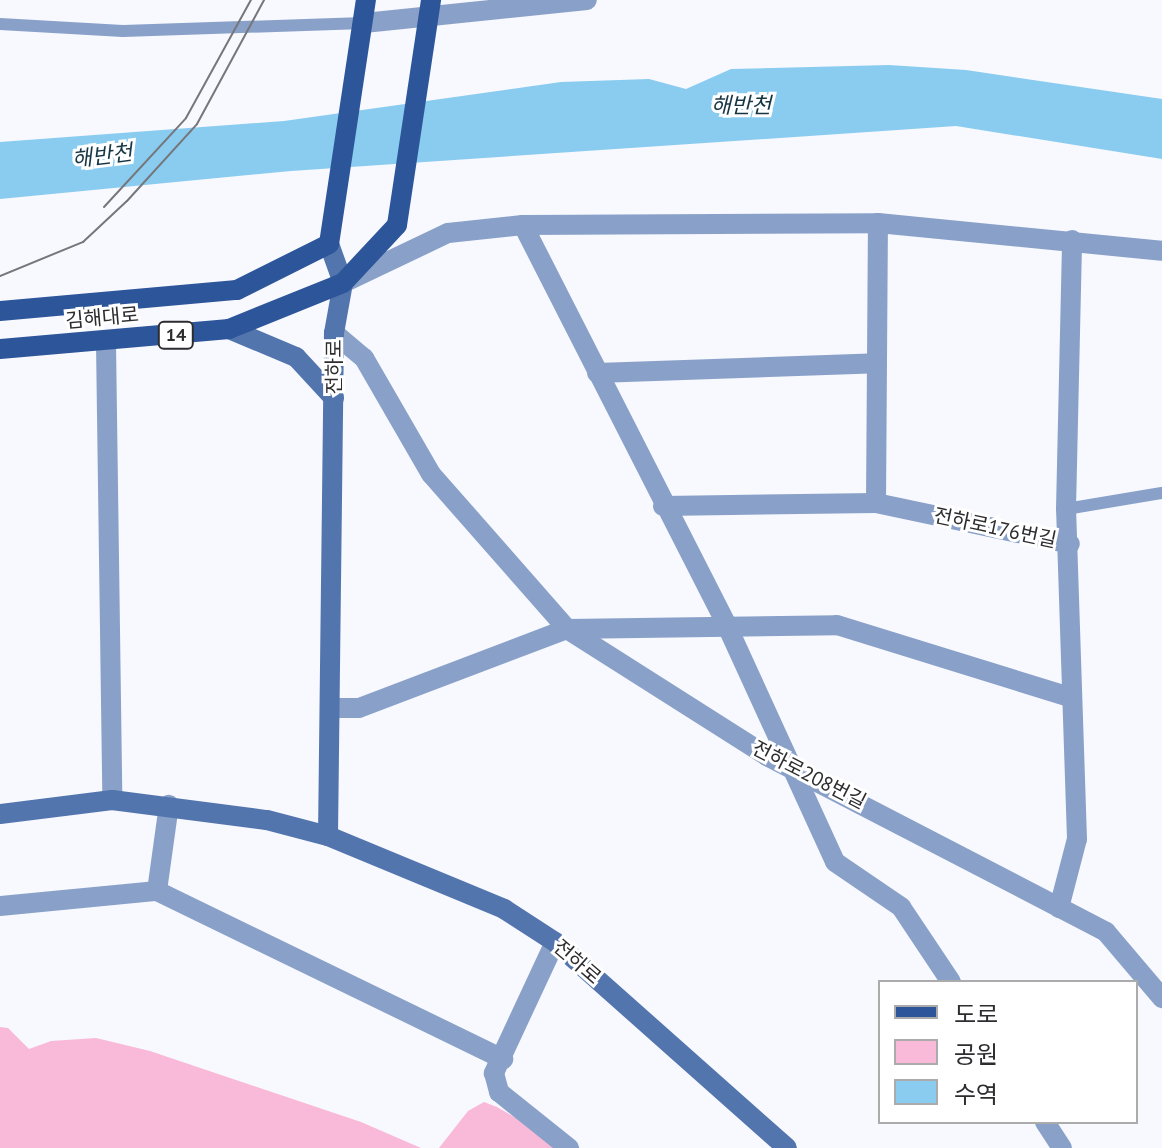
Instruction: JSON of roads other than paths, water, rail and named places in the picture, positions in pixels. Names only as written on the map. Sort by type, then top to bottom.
[{"type":"main road","points":[[343,283],[329,244],[362,50],[366,0]]},
{"type":"main road","name":"14","points":[[343,283],[397,225],[427,50],[431,9]]},
{"type":"main road","name":"김해대로","points":[[0,311],[237,290],[329,244]]},
{"type":"main road","name":"김해대로","points":[[0,349],[106,343],[229,329],[343,283]]},
{"type":"main road","name":"전하로","points":[[328,836],[334,333],[343,283]]},
{"type":"main road","points":[[229,329],[296,357],[334,398]]},
{"type":"main road","name":"전하로","points":[[0,814],[112,800],[169,805],[328,836],[504,909],[555,942],[787,1148]]},
{"type":"street","points":[[364,23],[431,9],[587,0]]},
{"type":"street","points":[[876,503],[878,223]]},
{"type":"street","points":[[343,283],[448,233],[523,225],[878,223],[1162,251]]},
{"type":"street","points":[[523,225],[663,506],[728,628],[835,862],[901,907],[950,980]]},
{"type":"street","name":"전하로176번길","points":[[663,506],[876,503],[1070,544],[1066,509],[1072,240]]},
{"type":"street","name":"전하로208번길","points":[[334,333],[364,358],[431,474],[567,629],[767,756],[793,766],[1106,932],[1162,998]]},
{"type":"street","points":[[106,343],[112,800]]},
{"type":"street","points":[[597,373],[877,363]]},
{"type":"street","points":[[1059,908],[1077,839],[1069,697],[1070,544]]},
{"type":"street","points":[[330,708],[359,708],[567,629],[837,625],[1069,697]]},
{"type":"street","points":[[157,891],[169,805]]},
{"type":"street","points":[[0,906],[157,891],[503,1059]]},
{"type":"street","points":[[555,942],[494,1073],[499,1092],[569,1148]]},
{"type":"street","points":[[1046,1124],[1062,1148]]},
{"type":"lane","points":[[0,24],[123,31],[364,23]]},
{"type":"lane","points":[[1066,509],[1162,493]]},
{"type":"water","name":"해반천","points":[[889,65],[966,70],[1162,99],[1162,159],[956,126],[291,171],[0,199],[0,142],[284,121],[561,82],[649,79],[686,89],[731,69]]},
{"type":"tram line","points":[[104,207],[186,118],[251,0]]},
{"type":"tram line","points":[[0,276],[83,242],[127,201],[197,124],[264,0]]}]
